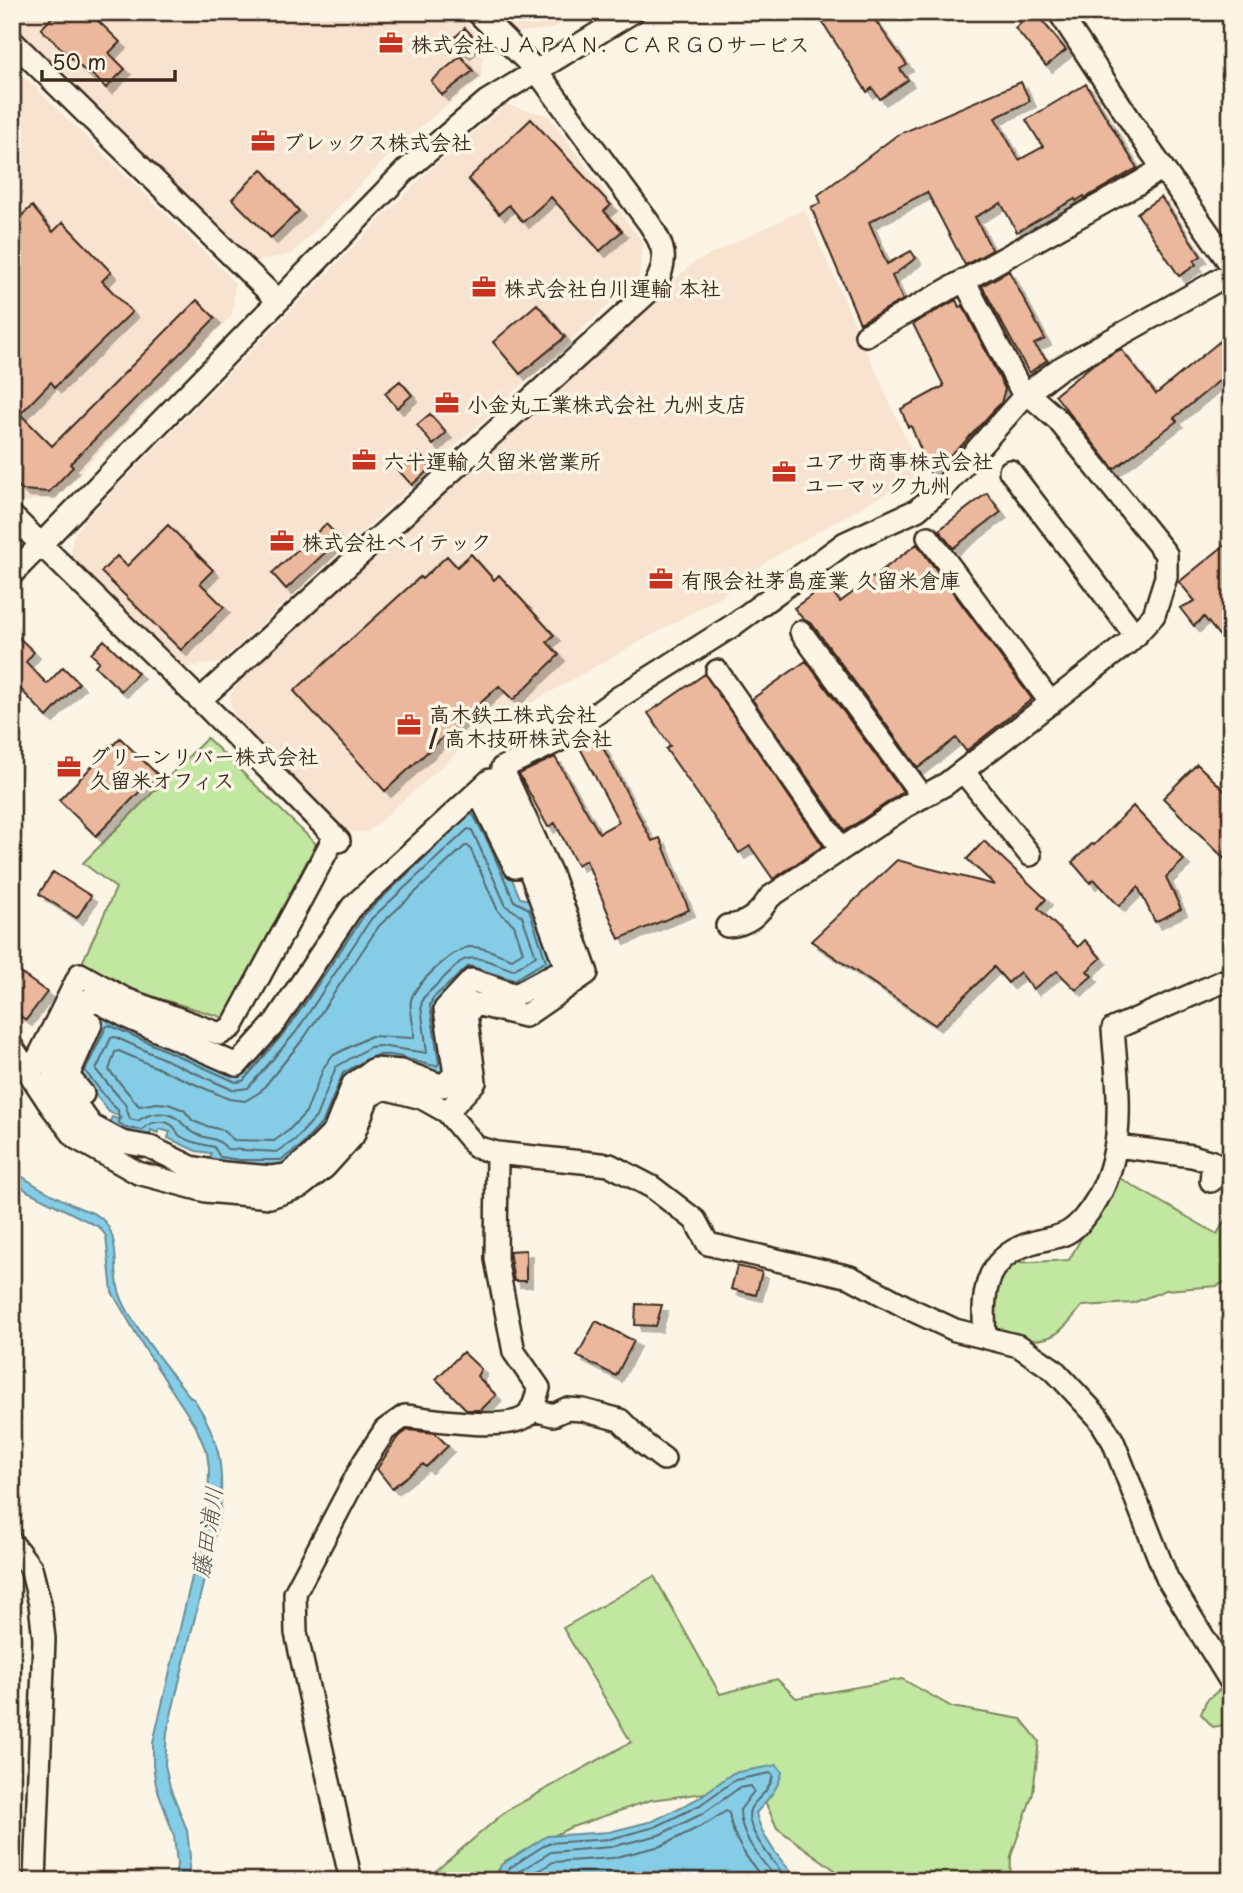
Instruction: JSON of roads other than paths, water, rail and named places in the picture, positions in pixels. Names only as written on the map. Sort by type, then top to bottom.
[{"type":"street","points":[[200,700],[654,286],[662,273],[665,257],[659,237],[536,70],[477,12]]},
{"type":"street","points":[[12,574],[405,171],[487,101],[633,12]]},
{"type":"street","points":[[1059,12],[1231,265]]},
{"type":"street","points":[[12,41],[278,301]]},
{"type":"street","points":[[866,335],[1163,168]]},
{"type":"street","points":[[447,1112],[475,1082],[466,1014],[476,1004],[525,1016],[587,974],[552,876],[502,768],[558,741],[618,698],[732,626],[845,543],[916,510],[943,488],[1026,395],[1059,369],[1231,273]]},
{"type":"street","points":[[727,926],[742,925],[760,912],[770,897],[946,784],[1136,636],[1154,615],[1166,578],[1166,554],[1058,420],[1026,395],[964,280]]},
{"type":"street","points":[[1010,471],[1136,636]]},
{"type":"street","points":[[12,516],[337,839],[232,1027],[220,1034],[125,999],[80,974],[30,1074]]},
{"type":"street","points":[[928,537],[1051,703]]},
{"type":"street","points":[[801,632],[923,797]]},
{"type":"street","points":[[718,671],[841,849]]},
{"type":"street","points":[[963,771],[1030,855]]},
{"type":"street","points":[[490,780],[516,833],[566,968],[516,995],[472,981],[445,1009],[455,1074],[443,1086],[401,1071],[374,1069],[353,1084],[334,1132],[287,1175],[271,1177],[191,1167],[150,1147],[122,1142],[92,1126],[53,1074],[90,998],[237,1065],[274,1024],[352,907],[477,791],[490,780]]},
{"type":"street","points":[[477,791],[507,849],[526,896]]},
{"type":"street","points":[[985,1336],[984,1290],[993,1270],[1007,1255],[1027,1244],[1066,1235],[1084,1218],[1105,1184],[1117,1146],[1119,1116],[1113,1028],[1231,978]]},
{"type":"street","points":[[101,1003],[68,1076],[95,1110],[115,1124]]},
{"type":"street","points":[[12,1047],[76,1138],[138,1173],[206,1191],[270,1197],[300,1187],[325,1167],[353,1136],[368,1097],[384,1088],[422,1098],[447,1112],[476,1147],[496,1153],[610,1165],[652,1187],[695,1220],[708,1244],[850,1277],[944,1325],[1019,1346],[1054,1370],[1098,1417],[1113,1441],[1167,1578],[1231,1682]]},
{"type":"street","points":[[1117,1146],[1192,1156],[1213,1162],[1211,1181]]},
{"type":"street","points":[[351,1881],[296,1633],[295,1593],[364,1462],[386,1430],[405,1416],[470,1424],[517,1422],[531,1409],[539,1388],[514,1352],[496,1259],[496,1153]]},
{"type":"street","points":[[531,1409],[553,1415],[566,1409],[583,1410],[620,1420],[664,1459]]},
{"type":"street","points":[[12,1543],[31,1568],[40,1604],[44,1639],[35,1881]]},
{"type":"water","points":[[474,801],[495,839],[520,898],[534,901],[556,964],[515,988],[471,973],[447,1071],[441,1076],[378,1061],[329,1126],[282,1168],[209,1163],[211,1153],[196,1151],[168,1138],[170,1132],[159,1129],[158,1133],[151,1130],[149,1138],[125,1135],[108,1126],[112,1117],[120,1120],[121,1117],[109,1112],[77,1071],[104,1015],[240,1075],[283,1023],[359,909]]},
{"type":"water","name":"藤田浦川","points":[[12,1169],[41,1189],[105,1222],[113,1238],[117,1282],[124,1303],[150,1346],[194,1399],[215,1440],[221,1481],[220,1514],[167,1732],[165,1765],[170,1787],[187,1830],[190,1857],[188,1881],[175,1881],[177,1864],[174,1836],[156,1785],[153,1743],[208,1509],[207,1453],[196,1427],[112,1292],[106,1236],[99,1227],[27,1191],[12,1179]]},
{"type":"water","points":[[777,1765],[782,1772],[778,1784],[756,1813],[767,1841],[799,1881],[502,1881],[499,1870],[501,1865],[547,1836],[609,1832],[653,1821],[697,1799],[733,1773]]},
{"type":"place","name":"株式会社ＪＡＰＡＮ．ＣＡＲＧＯサービス","points":[[391,43]]},
{"type":"place","name":"ブレックス株式会社","points":[[263,141]]},
{"type":"place","name":"株式会社白川運輸 本社","points":[[484,287]]},
{"type":"place","name":"小金丸工業株式会社 九州支店","points":[[447,403]]},
{"type":"place","name":"六十運輸 久留米営業所","points":[[364,460]]},
{"type":"place","name":"ユアサ商事株式会社 ユーマック九州","points":[[784,472]]},
{"type":"place","name":"株式会社ベイテック","points":[[282,541]]},
{"type":"place","name":"有限会社茅島産業 久留米倉庫","points":[[661,579]]},
{"type":"place","name":"高木鉄工株式会社 / 高木技研株式会社","points":[[409,725]]},
{"type":"place","name":"グリーンリバー株式会社 久留米オフィス","points":[[69,767]]}]
